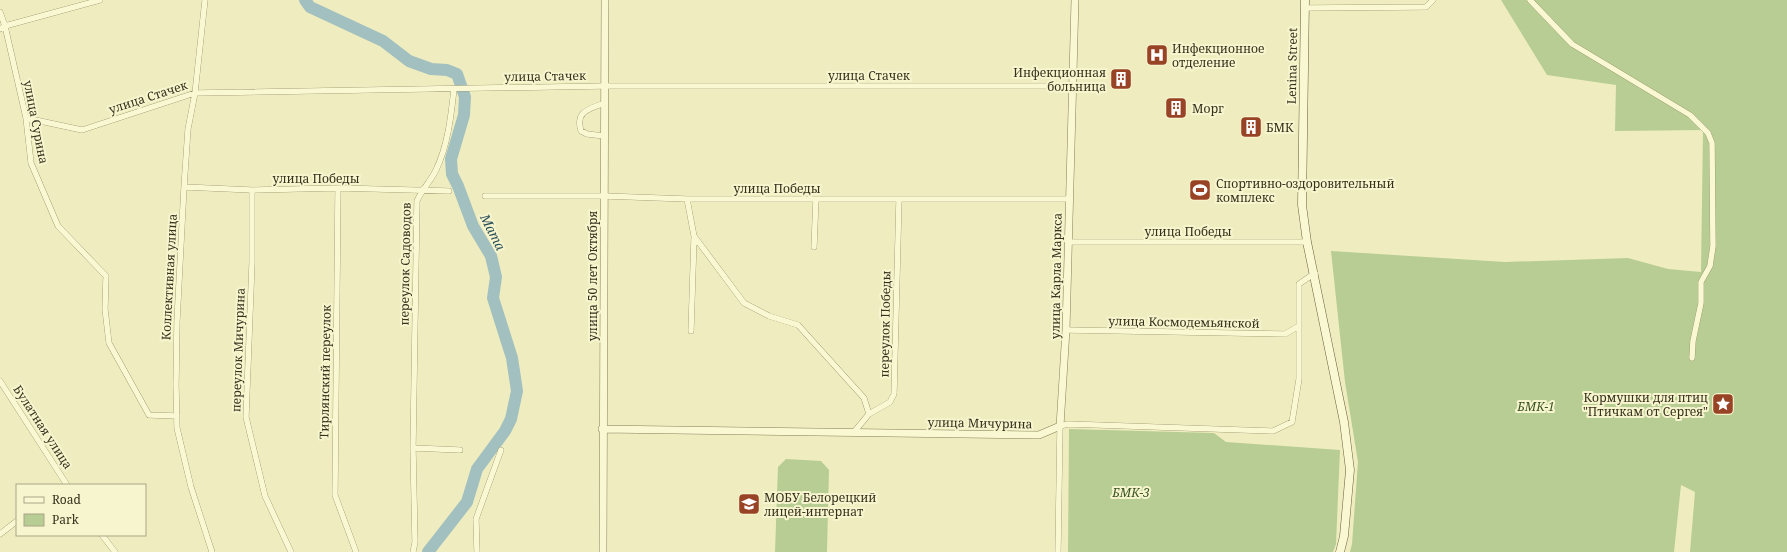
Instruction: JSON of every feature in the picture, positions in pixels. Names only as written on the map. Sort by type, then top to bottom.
[{"type":"main road","name":"Lenina Street","points":[[1305,4],[1302,205],[1307,242],[1315,273],[1344,422],[1350,470],[1344,536],[1340,552]]},
{"type":"street","points":[[3,28],[100,0]]},
{"type":"street","name":"Коллективная улица","points":[[205,0],[195,93],[188,129],[184,187],[177,321],[177,428],[190,487],[212,552]]},
{"type":"street","name":"улица 50 лет Октября","points":[[603,552],[602,429],[605,0]]},
{"type":"street","name":"улица Карла Маркса","points":[[1058,552],[1060,426],[1066,330],[1071,86],[1075,0]]},
{"type":"street","points":[[1305,4],[1426,7],[1433,0]]},
{"type":"street","points":[[1530,0],[1572,44],[1683,111],[1696,120],[1708,133],[1712,143],[1713,246],[1710,266],[1701,282],[1701,303],[1693,341],[1692,358]]},
{"type":"street","name":"улица Сурина","points":[[0,12],[26,118],[31,163],[58,226],[106,276],[105,309],[109,344],[149,415],[177,416]]},
{"type":"street","name":"улица Стачек","points":[[26,118],[82,130],[195,93],[605,86],[1071,86]]},
{"type":"street","name":"переулок Садоводов","points":[[413,552],[415,542],[413,448],[417,201],[421,191],[436,170],[451,125],[454,89]]},
{"type":"street","points":[[604,136],[587,134],[581,131],[578,122],[581,114],[589,108],[605,102]]},
{"type":"street","name":"улица Победы","points":[[184,187],[252,190],[338,188],[449,191]]},
{"type":"street","name":"Тирлянский переулок","points":[[338,188],[335,495],[356,552]]},
{"type":"street","name":"переулок Мичурина","points":[[252,190],[252,263],[246,417],[265,496],[291,552]]},
{"type":"street","name":"улица Победы","points":[[485,196],[604,196],[687,199],[1069,199]]},
{"type":"street","name":"переулок Победы","points":[[854,432],[868,414],[890,402],[894,394],[899,198]]},
{"type":"street","points":[[687,199],[695,245],[691,331]]},
{"type":"street","points":[[814,247],[816,199]]},
{"type":"street","points":[[694,236],[744,303],[769,316],[798,325],[864,398],[868,414]]},
{"type":"street","name":"улица Победы","points":[[1068,242],[1307,242]]},
{"type":"street","name":"улица Мичурина","points":[[602,429],[1039,435],[1068,424],[1273,431],[1292,422],[1300,379],[1299,284],[1315,273]]},
{"type":"street","name":"улица Космодемьянской","points":[[1066,330],[1285,334],[1299,326]]},
{"type":"street","name":"Булатная улица","points":[[0,381],[64,484]]},
{"type":"street","points":[[413,448],[460,450]]},
{"type":"street","points":[[477,552],[476,518],[501,450]]},
{"type":"street","points":[[0,534],[16,523]]},
{"type":"street","points":[[103,536],[115,552]]},
{"type":"green space","name":"БМК-1","points":[[1501,0],[1787,0],[1787,552],[1690,552],[1695,492],[1681,485],[1674,552],[1350,552],[1352,544],[1358,462],[1345,382],[1331,251],[1505,262],[1628,258],[1668,269],[1701,272],[1703,130],[1615,131],[1616,85],[1547,75]]},
{"type":"green space","name":"БМК-3","points":[[1069,429],[1214,433],[1226,442],[1340,450],[1336,544],[1333,552],[1068,552]]},
{"type":"green space","points":[[786,459],[821,461],[829,470],[827,552],[775,552],[778,467]]},
{"type":"waterway","name":"Мата","points":[[305,0],[310,7],[383,41],[409,61],[431,69],[447,70],[457,74],[465,97],[464,115],[451,159],[452,174],[473,226],[491,256],[496,277],[493,298],[512,358],[517,391],[511,419],[505,431],[477,469],[467,502],[428,552]]},
{"type":"place","name":"Инфекционное отделение","points":[[1157,55]]},
{"type":"place","name":"Инфекционная больница","points":[[1121,79]]},
{"type":"place","name":"Морг","points":[[1176,108]]},
{"type":"place","name":"БМК","points":[[1251,127]]},
{"type":"place","name":"Спортивно-оздоровительный комплекс","points":[[1200,190]]},
{"type":"place","name":"Кормушки для птиц \"Птичкам от Сергея\"","points":[[1723,404]]},
{"type":"place","name":"МОБУ Белорецкий лицей-интернат","points":[[749,504]]}]
